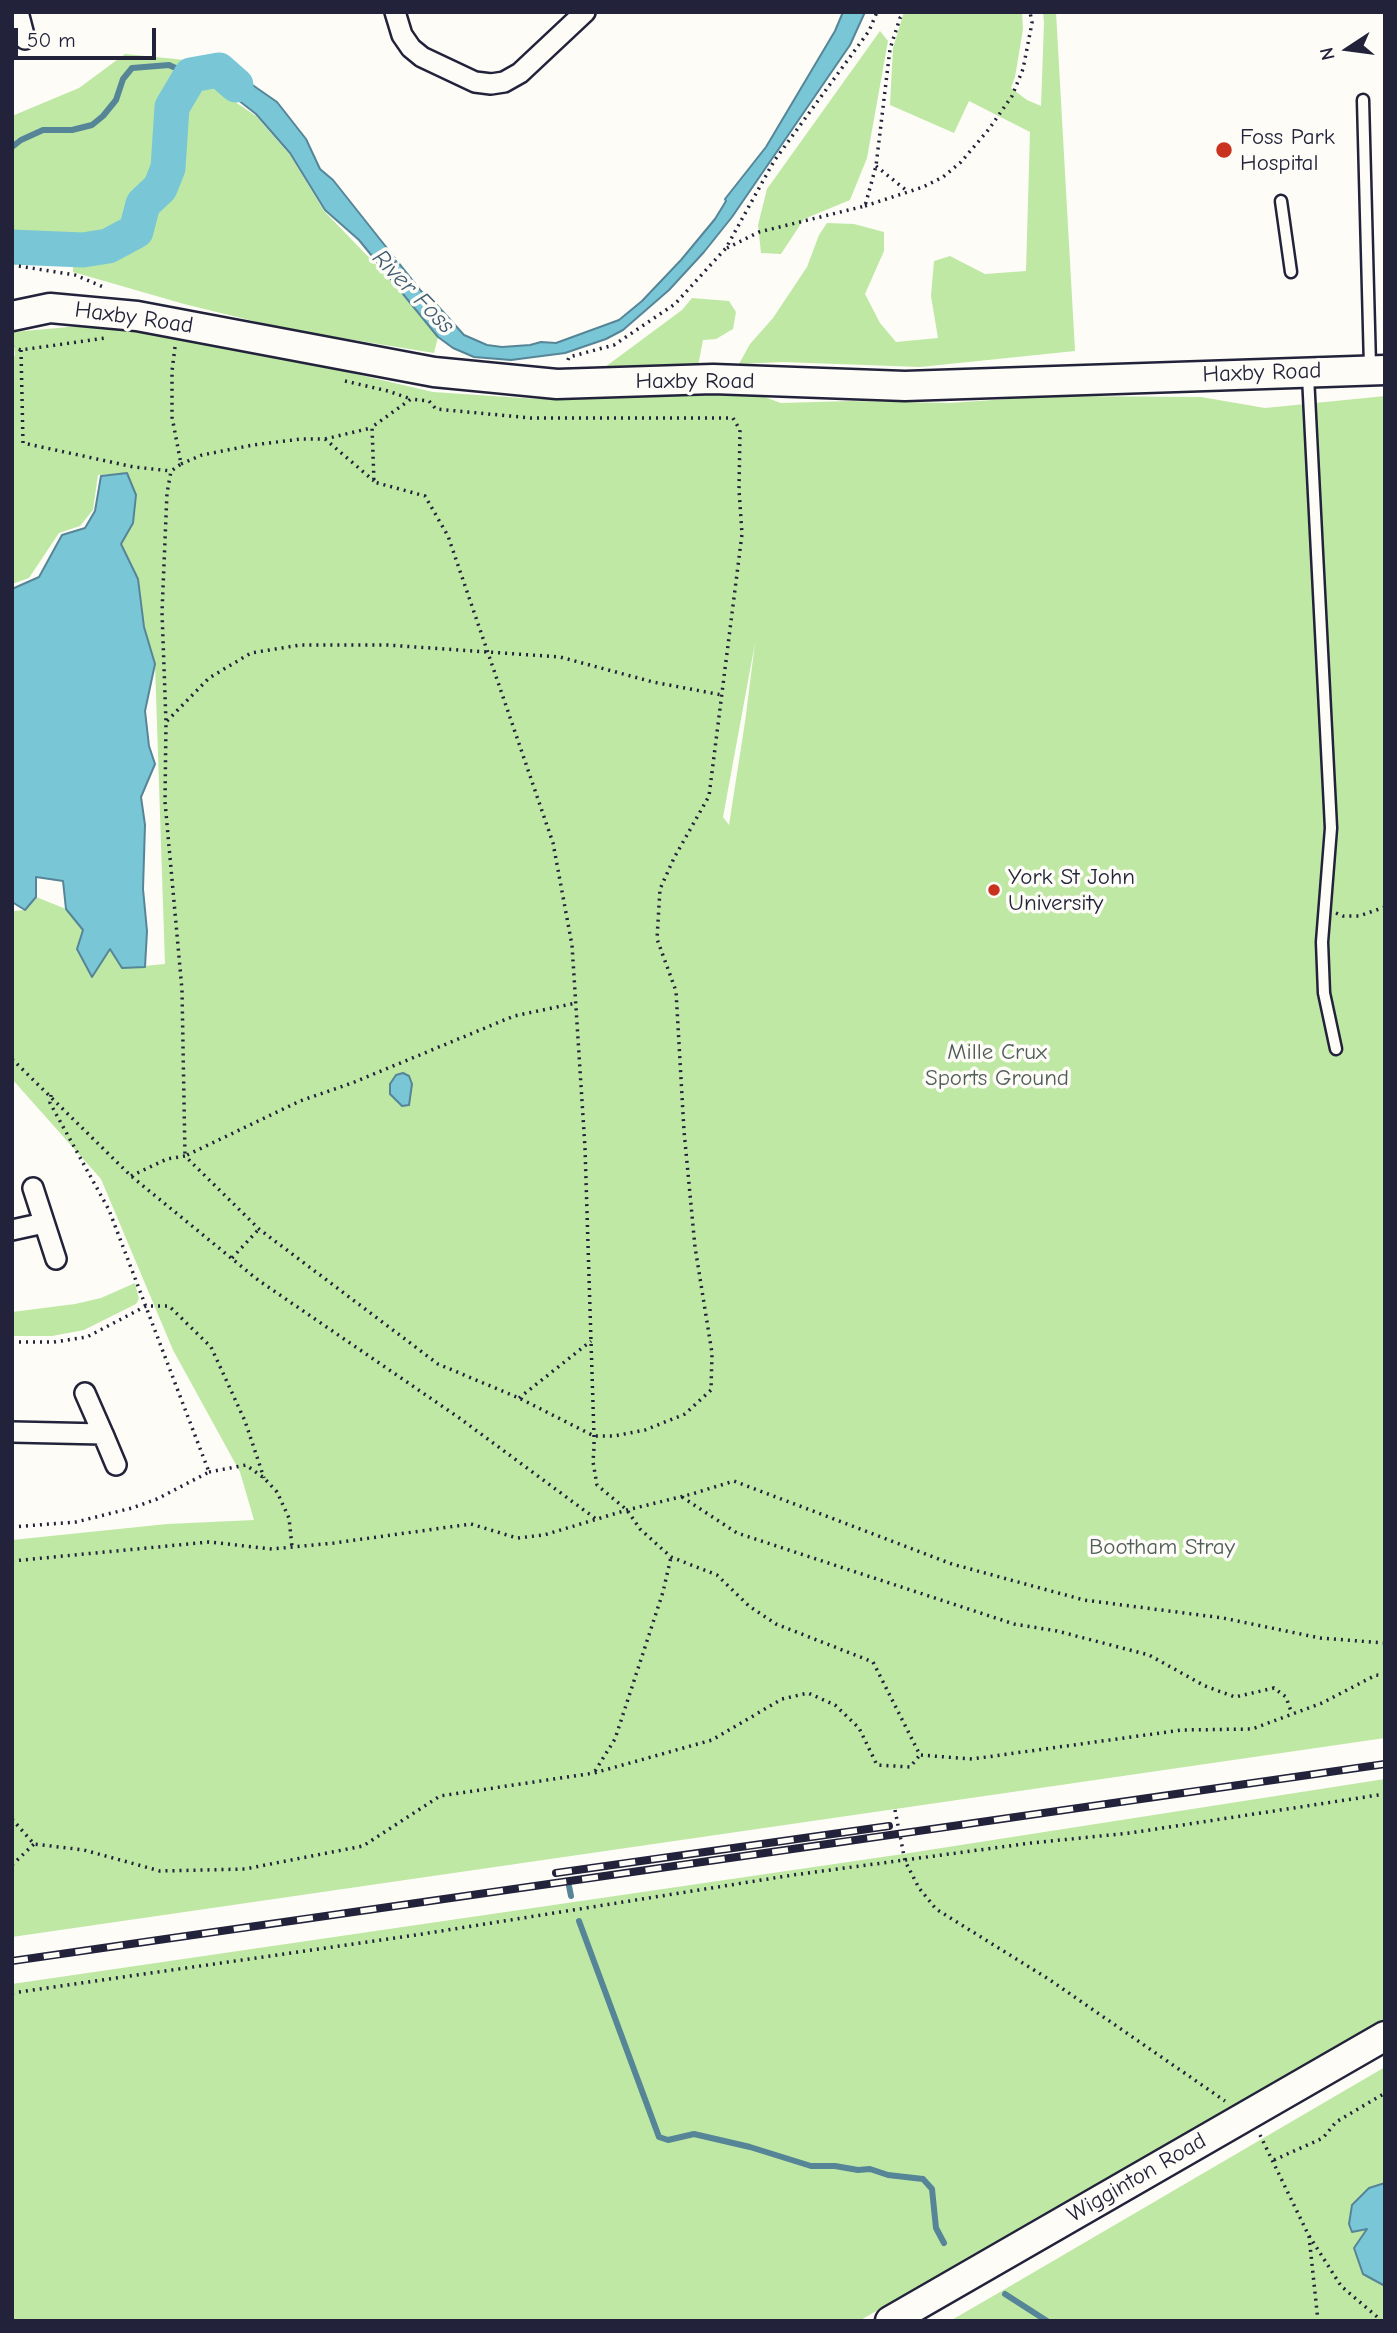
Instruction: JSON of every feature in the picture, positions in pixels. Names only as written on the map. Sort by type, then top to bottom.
[{"type":"street","points":[[18,12],[25,39]]},
{"type":"street","points":[[395,12],[402,35],[422,57],[475,82],[491,84],[504,82],[520,73],[580,14]]},
{"type":"street","name":"Haxby Road","points":[[12,316],[50,308],[109,312],[434,372],[557,384],[713,379],[905,386],[1378,370]]},
{"type":"street","points":[[33,1188],[55,1259]]},
{"type":"street","points":[[12,1230],[44,1223]]},
{"type":"street","points":[[86,1393],[116,1465]]},
{"type":"street","points":[[12,1432],[103,1434]]},
{"type":"street","name":"Wigginton Road","points":[[890,2321],[1385,2036]]},
{"type":"lane","points":[[1363,100],[1378,370]]},
{"type":"lane","points":[[1281,201],[1291,272]]},
{"type":"lane","points":[[1308,372],[1331,828],[1322,942],[1324,993],[1336,1049]]},
{"type":"path","points":[[567,365],[569,357],[614,345],[675,304],[726,248],[774,161],[869,31],[877,12]]},
{"type":"path","points":[[865,206],[876,166],[890,49],[904,12]]},
{"type":"path","points":[[726,248],[759,232],[865,206],[923,187],[943,177],[961,162],[989,130],[1012,96],[1023,69],[1032,23],[1030,12]]},
{"type":"path","points":[[876,166],[907,191]]},
{"type":"path","points":[[12,347],[21,350],[105,338],[109,312]]},
{"type":"path","points":[[181,464],[172,417],[172,371],[175,346],[185,346]]},
{"type":"path","points":[[21,350],[23,443],[123,465],[172,471]]},
{"type":"path","points":[[341,380],[411,399],[429,401],[436,409],[531,418],[733,418],[740,430],[739,490],[742,534],[709,796],[660,888],[657,939],[676,991],[684,1131],[695,1247],[712,1353],[711,1390],[685,1414],[645,1430],[614,1436],[594,1436],[519,1398],[438,1364],[259,1229],[185,1156],[182,990],[165,802],[166,722],[162,612],[167,493],[172,471],[202,455],[253,445],[325,439],[372,427],[411,399]]},
{"type":"path","points":[[372,427],[374,482]]},
{"type":"path","points":[[325,439],[374,482],[425,496],[448,536],[553,843],[572,945],[576,1003],[584,1148],[593,1462],[597,1485],[627,1510],[640,1529],[671,1557],[717,1575],[749,1606],[776,1624],[873,1662],[920,1755]]},
{"type":"path","points":[[166,722],[209,678],[251,653],[300,645],[387,645],[560,657],[653,682],[722,695]]},
{"type":"path","points":[[1325,908],[1343,916],[1359,916],[1385,908]]},
{"type":"path","points":[[131,1176],[167,1159],[185,1156],[300,1101],[352,1083],[514,1016],[576,1003]]},
{"type":"path","points":[[12,1059],[131,1176],[258,1280],[458,1417],[596,1519]]},
{"type":"path","points":[[51,1095],[50,1104],[109,1210],[209,1472]]},
{"type":"path","points":[[231,1258],[259,1229]]},
{"type":"path","points":[[12,1342],[54,1342],[87,1337],[146,1306],[169,1306],[211,1347],[245,1421],[264,1478]]},
{"type":"path","points":[[519,1398],[591,1341]]},
{"type":"path","points":[[12,1527],[76,1522],[132,1508],[157,1499],[209,1472],[246,1465],[277,1492],[289,1518],[292,1547]]},
{"type":"path","points":[[12,1561],[209,1542],[272,1549],[471,1524],[517,1538],[544,1535],[734,1481],[953,1564],[1084,1601],[1223,1618],[1320,1638],[1385,1643]]},
{"type":"path","points":[[682,1497],[737,1533],[1014,1624],[1057,1631],[1149,1655],[1205,1686],[1235,1697],[1274,1688],[1286,1697],[1292,1714]]},
{"type":"path","points":[[594,1773],[615,1739],[663,1592],[671,1557]]},
{"type":"path","points":[[920,1755],[972,1759],[1182,1730],[1252,1729],[1322,1703],[1376,1675],[1385,1676]]},
{"type":"path","points":[[12,1819],[34,1844],[84,1850],[160,1871],[244,1869],[363,1846],[440,1796],[594,1773],[712,1740],[782,1699],[808,1693],[835,1704],[859,1728],[877,1765],[910,1766],[920,1755]]},
{"type":"path","points":[[12,1993],[416,1936],[793,1875],[1031,1843],[1130,1833],[1385,1794]]},
{"type":"path","points":[[895,1810],[905,1861],[919,1888],[936,1909],[1050,1980],[1244,2115],[1262,2138],[1308,2234],[1341,2286],[1382,2321]]},
{"type":"path","points":[[12,1865],[34,1844]]},
{"type":"path","points":[[1274,2160],[1323,2138],[1336,2122],[1385,2093]]},
{"type":"path","points":[[1308,2234],[1318,2321]]},
{"type":"green space","points":[[904,12],[1022,12],[1023,29],[1011,88],[1041,106],[1043,12],[1056,12],[1075,351],[920,367],[782,362],[739,364],[750,344],[773,318],[807,267],[819,235],[827,223],[854,224],[884,232],[884,251],[865,294],[880,323],[896,342],[938,338],[931,296],[934,261],[950,256],[985,274],[1026,271],[1030,132],[969,101],[954,133],[890,105],[893,48]]},
{"type":"green space","points":[[880,31],[888,41],[867,158],[850,200],[804,219],[781,254],[761,253],[758,225],[767,189]]},
{"type":"green space","points":[[125,54],[196,61],[135,204],[132,226],[110,239],[86,244],[12,238],[12,116],[79,88]]},
{"type":"green space","points":[[201,79],[256,116],[290,155],[324,211],[383,272],[438,337],[434,353],[286,329],[184,304],[73,272],[73,261],[103,256],[134,241],[173,174],[184,136],[181,114]]},
{"type":"green space","points":[[692,298],[729,301],[736,312],[733,329],[716,339],[703,340],[698,366],[601,370],[682,310]]},
{"type":"green space","points":[[80,326],[165,335],[240,347],[433,392],[538,399],[756,394],[781,403],[949,403],[1053,396],[1201,397],[1265,408],[1385,396],[1385,1738],[12,1937],[12,1540],[167,1524],[254,1520],[240,1472],[173,1350],[101,1179],[12,1079],[12,911],[25,910],[36,897],[66,909],[83,930],[92,976],[110,948],[123,968],[165,964],[155,664],[144,627],[138,579],[121,544],[133,523],[127,473],[98,475],[93,510],[80,526],[59,533],[29,578],[12,584],[13,332]],"holes":[[[755,643],[729,825],[723,817]]]},
{"type":"green space","points":[[135,1283],[139,1299],[136,1304],[84,1330],[52,1336],[12,1336],[12,1312],[101,1298]]},
{"type":"green space","points":[[1385,1779],[1385,2018],[859,2321],[12,2321],[12,1984],[903,1854]]},
{"type":"green space","points":[[1385,2067],[1385,2321],[950,2321],[1000,2292]]},
{"type":"water","points":[[843,12],[865,12],[850,45],[732,217],[669,290],[623,330],[606,339],[565,353],[511,360],[474,357],[453,348],[438,337],[359,240],[325,210],[290,153],[256,114],[219,85],[210,80],[196,78],[196,61],[211,62],[228,68],[277,102],[306,139],[320,169],[333,180],[421,291],[464,335],[487,345],[502,347],[541,342],[556,343],[619,320],[642,301],[681,260],[715,219],[725,199],[766,147],[835,31]]},
{"type":"water","points":[[127,473],[136,495],[133,523],[121,544],[138,579],[144,627],[155,664],[145,711],[149,746],[155,764],[141,797],[145,825],[145,967],[122,968],[110,949],[92,977],[77,949],[83,930],[66,909],[63,881],[36,877],[36,897],[25,910],[12,902],[12,589],[39,577],[62,535],[85,528],[95,511],[101,476]]},
{"type":"water","points":[[403,1073],[409,1076],[412,1084],[409,1105],[402,1106],[390,1094],[390,1084],[396,1075]]},
{"type":"water","points":[[1385,2183],[1385,2286],[1363,2274],[1354,2248],[1367,2229],[1352,2232],[1349,2224],[1352,2205],[1369,2188]]},
{"type":"waterway","points":[[12,147],[43,130],[72,130],[92,125],[116,100],[123,79],[132,68],[169,65],[191,75]]},
{"type":"waterway","name":"River Foss","points":[[12,247],[83,250],[108,246],[136,231],[143,204],[160,188],[168,168],[172,107],[191,75],[219,70],[236,85]]},
{"type":"waterway","points":[[569,1886],[571,1896]]},
{"type":"waterway","points":[[579,1921],[659,2137],[668,2140],[694,2134],[750,2147],[811,2166],[870,2169],[888,2175],[923,2179],[932,2189],[936,2228],[944,2243]]},
{"type":"waterway","points":[[1005,2294],[1047,2321]]},
{"type":"railway","points":[[12,1961],[1385,1764]]},
{"type":"railway","points":[[556,1873],[889,1826]]},
{"type":"place","name":"Foss Park Hospital","points":[[1224,150]]},
{"type":"place","name":"York St John University","points":[[994,890]]},
{"type":"park label","name":"Mille Crux Sports Ground","points":[[997,1065]]},
{"type":"park label","name":"Bootham Stray","points":[[1162,1547]]}]
